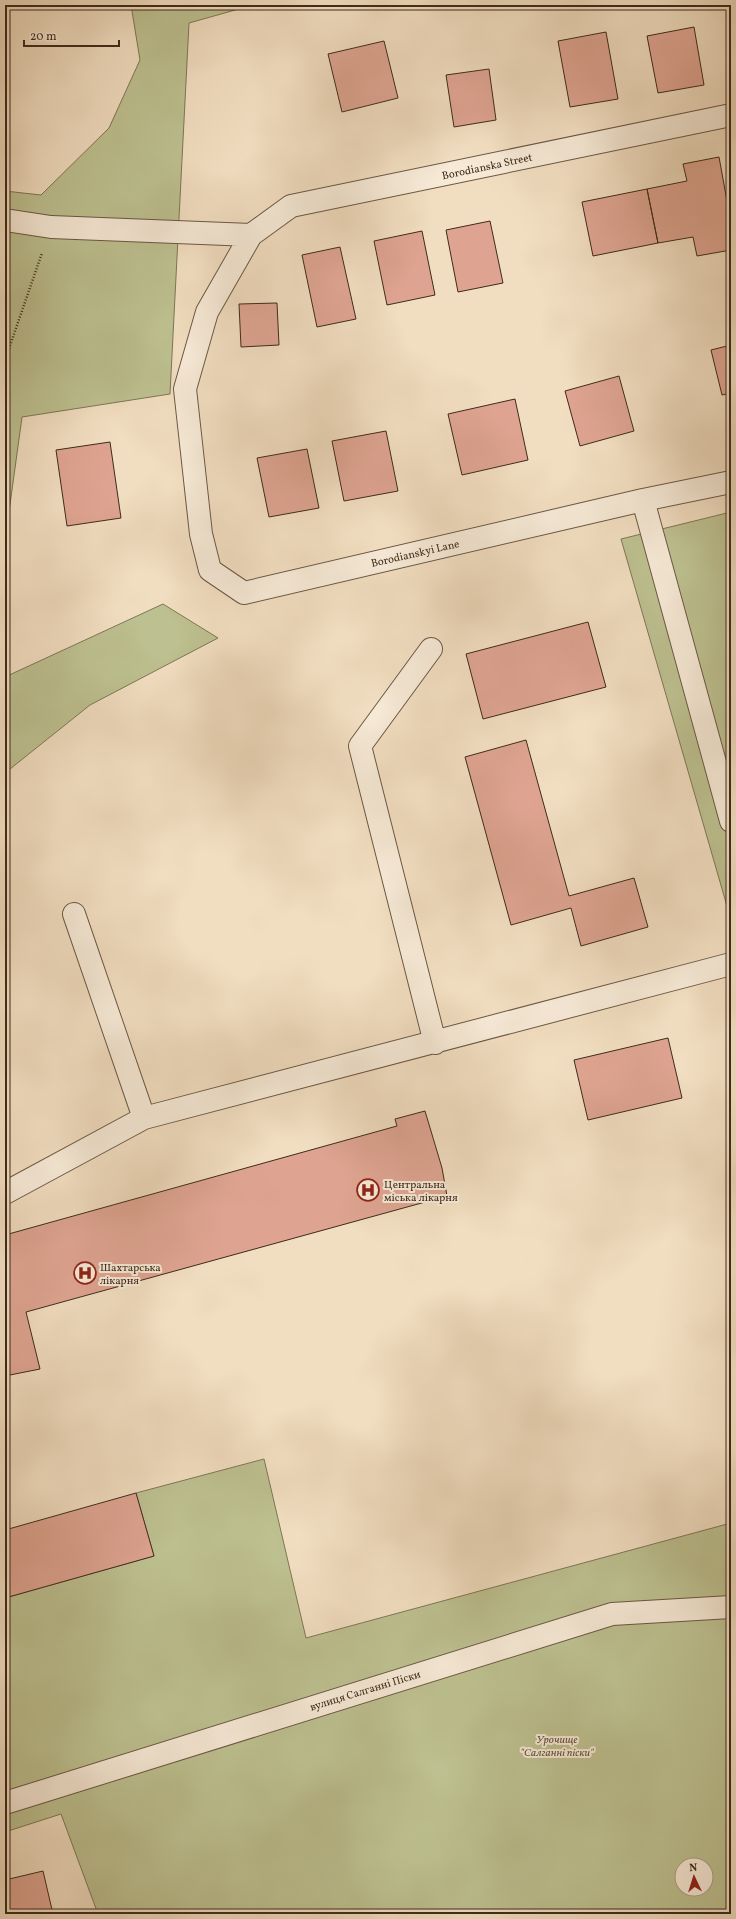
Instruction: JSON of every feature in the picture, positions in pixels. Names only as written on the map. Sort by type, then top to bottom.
[{"type":"street","name":"Borodianska Street","points":[[251,235],[291,206],[731,116]]},
{"type":"street","points":[[5,220],[51,227],[251,235]]},
{"type":"street","name":"Borodianskyi Lane","points":[[251,235],[207,312],[185,389],[201,534],[210,570],[244,593],[643,500],[731,482]]},
{"type":"street","points":[[643,500],[731,821]]},
{"type":"street","points":[[431,649],[360,746],[435,1042]]},
{"type":"street","points":[[74,914],[144,1118]]},
{"type":"street","points":[[5,1193],[144,1118],[731,964]]},
{"type":"street","name":"вулиця Салганні Піски","points":[[5,1803],[612,1614],[731,1607]]},
{"type":"path","points":[[5,360],[51,227]]},
{"type":"green space","points":[[131,5],[253,5],[189,23],[170,394],[22,417],[5,541],[5,191],[41,195],[109,128],[140,60]]},
{"type":"green space","points":[[731,512],[731,920],[621,539]]},
{"type":"green space","points":[[163,604],[218,638],[90,705],[5,773],[5,677]]},
{"type":"green space","name":"Урочище \"Салганні піски\"","points":[[264,1459],[306,1638],[731,1523],[731,1914],[98,1914],[61,1814],[5,1832],[5,1598],[154,1556],[136,1493]]},
{"type":"building","points":[[694,27],[704,85],[658,93],[647,36]]},
{"type":"building","points":[[606,32],[618,99],[570,107],[558,41]]},
{"type":"building","points":[[384,41],[398,98],[342,112],[328,54]]},
{"type":"building","points":[[489,69],[496,120],[454,127],[446,75]]},
{"type":"building","points":[[719,157],[731,223],[731,250],[697,256],[693,237],[658,243],[647,189],[687,181],[683,164]]},
{"type":"building","points":[[647,189],[658,243],[593,256],[582,202]]},
{"type":"building","points":[[490,221],[503,283],[458,292],[446,230]]},
{"type":"building","points":[[422,231],[435,295],[387,305],[374,241]]},
{"type":"building","points":[[340,247],[356,319],[317,327],[302,255]]},
{"type":"building","points":[[277,303],[279,345],[241,347],[239,304]]},
{"type":"building","points":[[731,345],[731,393],[722,395],[711,350]]},
{"type":"building","points":[[619,376],[634,431],[580,446],[565,391]]},
{"type":"building","points":[[515,399],[528,460],[462,475],[448,414]]},
{"type":"building","points":[[386,431],[398,491],[344,501],[332,441]]},
{"type":"building","points":[[110,442],[121,518],[67,526],[56,450]]},
{"type":"building","points":[[307,449],[319,508],[269,517],[257,458]]},
{"type":"building","points":[[588,622],[606,687],[483,719],[466,654]]},
{"type":"building","points":[[526,740],[569,896],[634,878],[648,927],[581,946],[571,908],[511,925],[465,757]]},
{"type":"building","points":[[668,1038],[682,1098],[588,1120],[574,1060]]},
{"type":"building","name":"Шахтарська лікарня","points":[[425,1111],[442,1168],[447,1196],[26,1312],[40,1369],[5,1376],[5,1235],[397,1126],[395,1119]]},
{"type":"building","points":[[136,1493],[154,1556],[5,1598],[5,1530]]},
{"type":"building","points":[[43,1871],[53,1914],[5,1914],[5,1880]]},
{"type":"place","name":"Центральна міська лікарня","points":[[368,1190]]},
{"type":"place","name":"Шахтарська лікарня","points":[[85,1273]]}]
